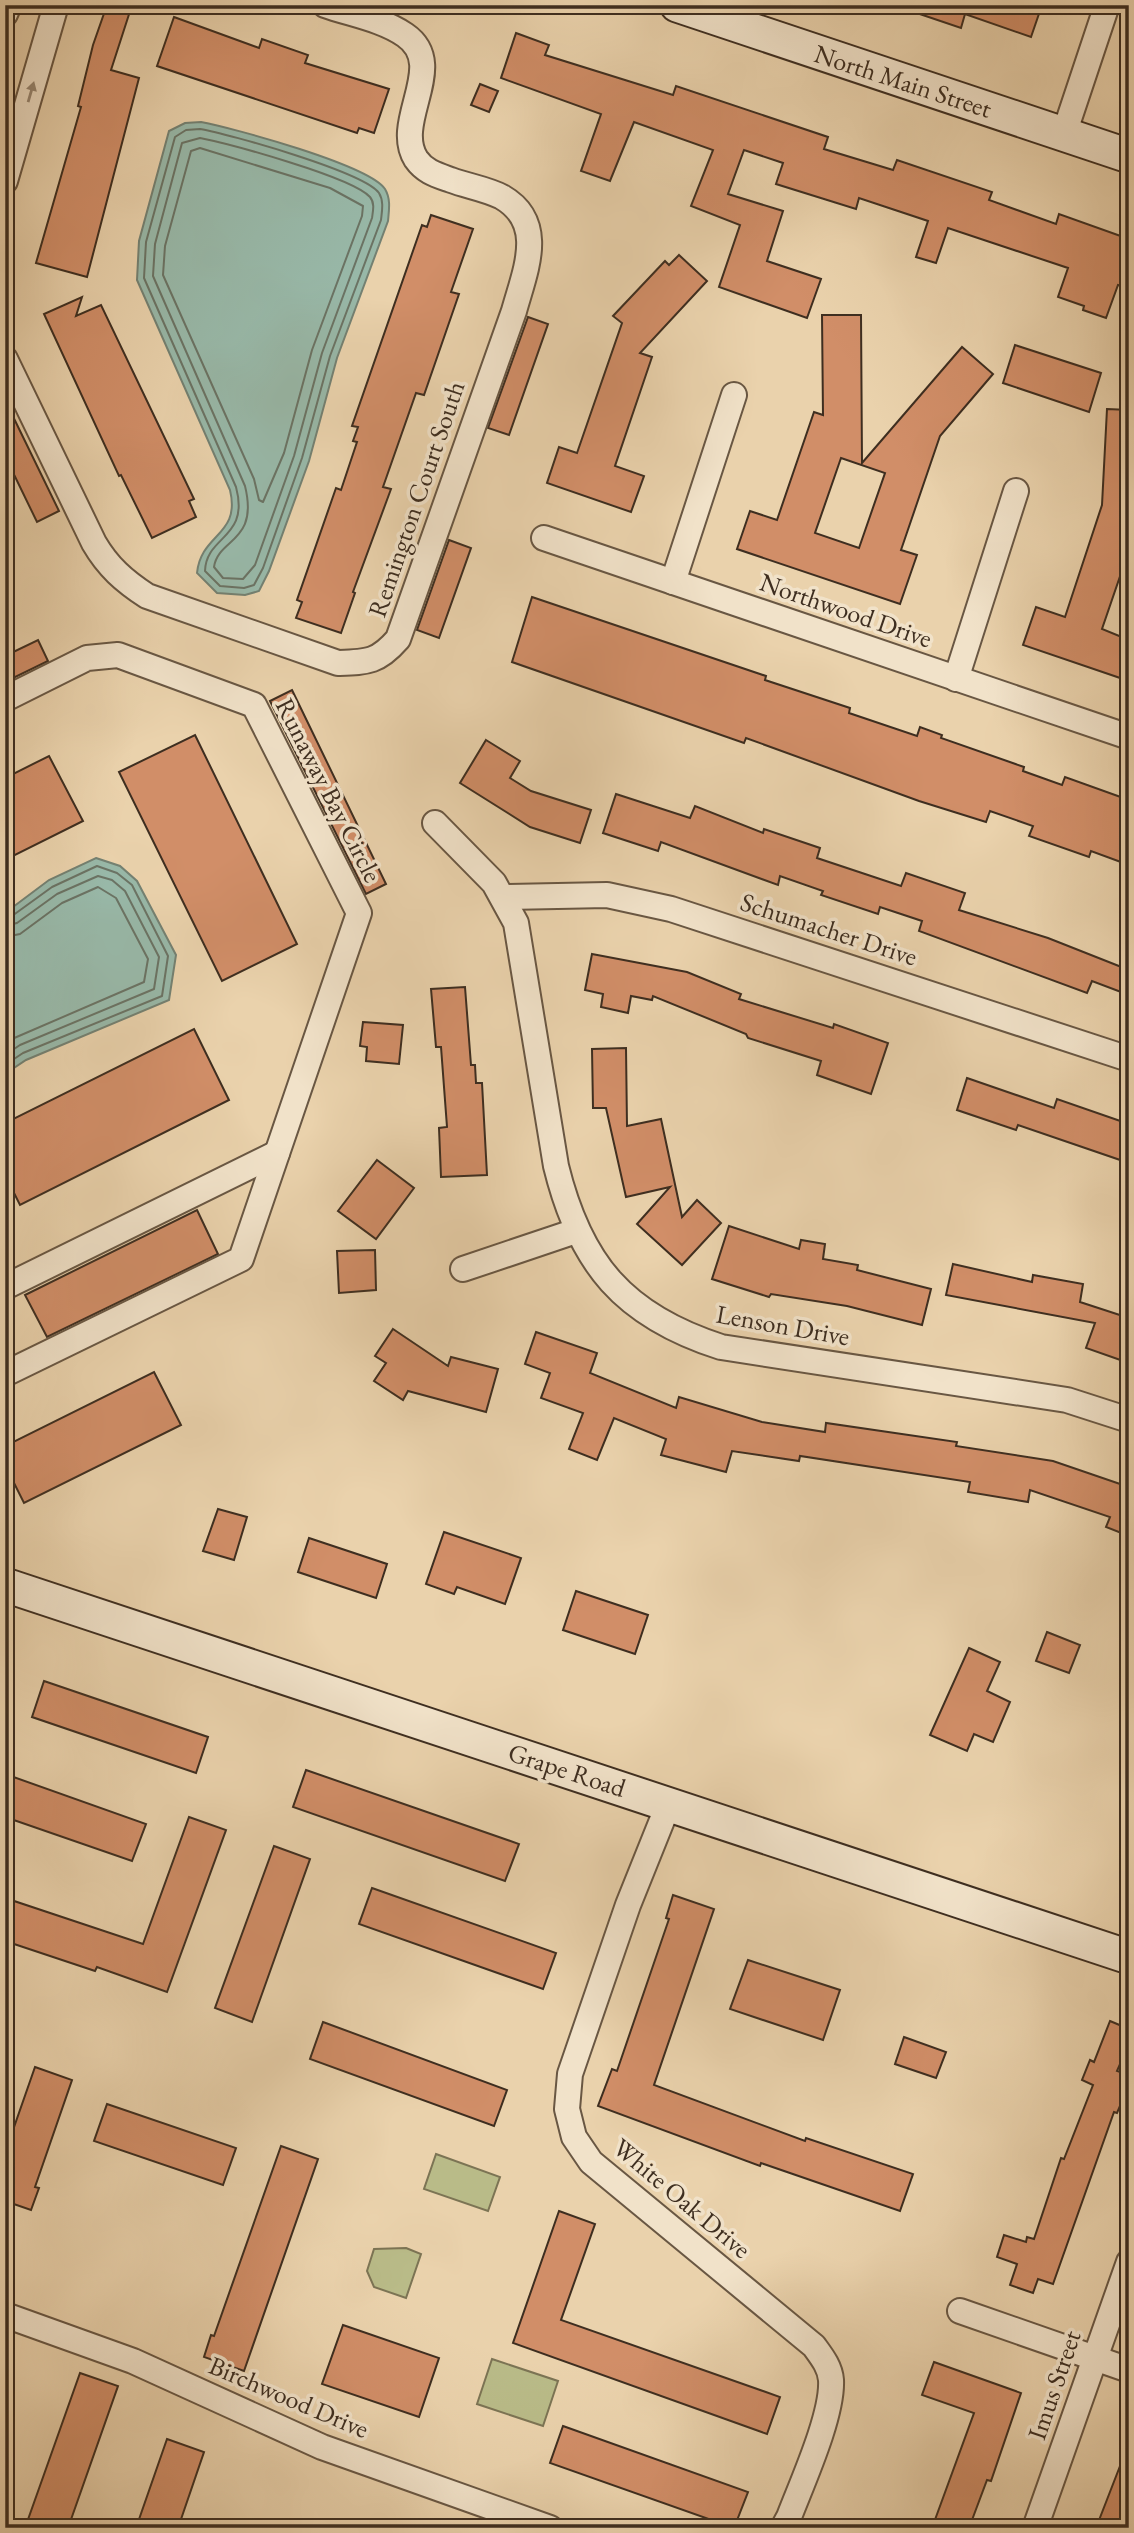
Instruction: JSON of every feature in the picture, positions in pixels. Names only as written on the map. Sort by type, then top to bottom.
[{"type":"main road","name":"North Main Street","points":[[694,8],[1129,156]]},
{"type":"main road","name":"Grape Road","points":[[5,1585],[1129,1957]]},
{"type":"street","points":[[5,14],[9,5]]},
{"type":"street","points":[[5,181],[56,5]]},
{"type":"street","name":"Remington Court South","points":[[5,359],[94,543],[105,562],[123,581],[147,596],[338,663],[366,662],[383,656],[398,639],[513,311],[526,267],[529,228],[520,211],[500,196],[427,172],[417,161],[409,130],[423,69],[413,42],[393,28],[325,5]]},
{"type":"street","points":[[1064,134],[1107,5]]},
{"type":"street","points":[[673,582],[734,395]]},
{"type":"street","points":[[956,679],[1016,491]]},
{"type":"street","name":"Northwood Drive","points":[[544,538],[1129,737]]},
{"type":"street","name":"Runaway Bay Circle","points":[[5,699],[88,658],[118,655],[254,705],[359,913],[241,1259],[5,1374]]},
{"type":"street","name":"Lenson Drive","points":[[435,823],[473,860],[504,897],[519,936],[556,1166],[576,1231],[595,1262],[624,1295],[652,1317],[686,1336],[721,1347],[1067,1400],[1129,1420]]},
{"type":"street","name":"Schumacher Drive","points":[[504,897],[607,895],[671,909],[1129,1059]]},
{"type":"street","points":[[5,1287],[277,1153]]},
{"type":"street","points":[[463,1269],[576,1231]]},
{"type":"street","name":"White Oak Drive","points":[[669,1803],[628,1905],[570,2074],[567,2109],[574,2137],[590,2162],[814,2346],[826,2363],[831,2381],[828,2406],[783,2528]]},
{"type":"street","name":"Imus Street","points":[[1035,2528],[1129,2262]]},
{"type":"street","points":[[960,2311],[1129,2370]]},
{"type":"street","name":"Birchwood Drive","points":[[5,2315],[133,2361],[322,2447],[550,2528]]},
{"type":"green space","points":[[436,2154],[500,2177],[488,2211],[424,2189]]},
{"type":"green space","points":[[406,2248],[421,2254],[406,2298],[374,2287],[367,2271],[374,2249]]},
{"type":"green space","points":[[492,2359],[558,2381],[543,2426],[477,2404]]},
{"type":"water","points":[[201,122],[299,149],[354,169],[374,179],[385,189],[389,201],[388,221],[337,358],[309,461],[269,571],[259,591],[245,595],[217,593],[197,573],[205,550],[230,517],[230,490],[137,280],[139,241],[169,131],[185,123]]},
{"type":"water","points":[[96,858],[120,866],[137,881],[176,955],[169,1000],[26,1060],[5,1074],[5,913],[49,880]]},
{"type":"building","points":[[107,5],[132,5],[111,70],[139,78],[87,277],[36,263],[81,107],[78,106],[93,45]]},
{"type":"building","points":[[906,5],[1042,5],[1031,37],[965,14],[961,28],[905,9]]},
{"type":"building","points":[[174,17],[259,48],[262,39],[308,55],[305,63],[389,89],[374,133],[359,128],[357,133],[157,66]]},
{"type":"building","points":[[516,33],[549,45],[545,55],[673,95],[676,86],[828,137],[824,149],[893,170],[897,160],[992,192],[989,200],[1056,224],[1059,214],[1129,239],[1129,288],[1118,285],[1106,318],[1083,310],[1084,306],[1058,297],[1068,268],[948,228],[936,263],[916,257],[928,221],[859,198],[856,209],[776,184],[783,163],[744,150],[728,194],[783,211],[767,261],[821,279],[807,318],[719,287],[740,225],[691,206],[713,150],[634,122],[610,181],[581,171],[601,114],[501,78]]},
{"type":"building","points":[[480,84],[498,91],[489,112],[471,105]]},
{"type":"building","points":[[431,215],[473,229],[451,292],[459,294],[424,395],[416,393],[383,487],[391,489],[353,592],[355,593],[341,633],[296,618],[302,602],[297,600],[336,488],[341,490],[357,442],[353,441],[358,427],[352,426],[422,225],[427,227]]},
{"type":"building","points":[[679,255],[707,281],[640,353],[652,357],[615,466],[644,476],[631,512],[547,483],[559,447],[577,453],[622,323],[613,316],[665,261],[669,265]]},
{"type":"building","points":[[82,297],[76,316],[101,305],[194,499],[189,501],[196,517],[152,538],[121,475],[119,476],[44,314]]},
{"type":"building","points":[[822,315],[861,315],[862,463],[962,347],[993,374],[940,436],[901,550],[917,555],[900,604],[737,549],[750,511],[777,520],[814,412],[823,415]],"holes":[[[841,458],[885,473],[859,548],[815,533]]]},
{"type":"building","points":[[528,317],[548,324],[509,435],[488,428]]},
{"type":"building","points":[[1015,345],[1101,373],[1089,412],[1003,383]]},
{"type":"building","points":[[5,400],[59,511],[37,522],[5,456]]},
{"type":"building","points":[[1107,409],[1129,410],[1129,550],[1102,629],[1129,640],[1129,681],[1023,645],[1036,607],[1065,617],[1102,505]]},
{"type":"building","points":[[449,540],[471,548],[439,638],[417,630]]},
{"type":"building","points":[[532,597],[766,676],[765,680],[850,708],[849,713],[917,736],[920,727],[942,735],[941,738],[1024,767],[1023,771],[1062,785],[1065,777],[1129,800],[1129,865],[1091,851],[1089,857],[1029,836],[1033,826],[990,811],[986,822],[919,801],[746,738],[744,743],[512,662]]},
{"type":"building","points":[[38,640],[48,661],[5,682],[5,656]]},
{"type":"building","points":[[292,690],[386,884],[366,894],[270,701]]},
{"type":"building","points":[[195,735],[297,944],[222,981],[119,772]]},
{"type":"building","points":[[486,740],[520,761],[510,778],[531,791],[591,810],[580,843],[530,827],[460,783]]},
{"type":"building","points":[[49,756],[83,821],[5,860],[5,778]]},
{"type":"building","points":[[616,794],[690,818],[695,806],[763,833],[764,829],[820,848],[817,858],[901,886],[906,873],[965,893],[959,910],[1048,938],[1129,970],[1129,995],[1092,981],[1087,993],[919,931],[922,921],[880,907],[878,914],[821,895],[823,891],[780,876],[778,885],[661,842],[658,851],[603,833]]},
{"type":"building","points":[[592,954],[687,972],[741,994],[739,999],[833,1028],[834,1024],[888,1043],[871,1094],[817,1075],[821,1061],[748,1038],[746,1034],[653,996],[652,1000],[631,996],[628,1013],[601,1007],[603,994],[585,990]]},
{"type":"building","points":[[465,987],[471,1065],[475,1065],[476,1083],[482,1083],[487,1175],[441,1177],[439,1128],[447,1127],[441,1047],[436,1047],[431,989]]},
{"type":"building","points":[[363,1022],[403,1025],[399,1064],[366,1061],[367,1047],[360,1046]]},
{"type":"building","points":[[194,1029],[229,1100],[20,1205],[5,1175],[5,1123]]},
{"type":"building","points":[[626,1048],[627,1126],[661,1119],[682,1217],[697,1200],[721,1223],[682,1265],[637,1224],[670,1187],[626,1197],[606,1108],[593,1108],[592,1049]]},
{"type":"building","points":[[967,1078],[1054,1108],[1057,1099],[1129,1124],[1129,1163],[1018,1125],[1016,1130],[957,1110]]},
{"type":"building","points":[[377,1160],[414,1188],[376,1239],[338,1211]]},
{"type":"building","points":[[197,1210],[218,1254],[47,1337],[25,1295]]},
{"type":"building","points":[[729,1226],[799,1249],[801,1240],[825,1244],[823,1259],[858,1265],[857,1270],[931,1289],[922,1325],[847,1306],[771,1294],[769,1297],[712,1279]]},
{"type":"building","points":[[375,1250],[376,1290],[339,1293],[337,1251]]},
{"type":"building","points":[[953,1264],[1032,1282],[1033,1275],[1083,1284],[1080,1302],[1129,1318],[1129,1363],[1086,1348],[1095,1323],[946,1295]]},
{"type":"building","points":[[393,1329],[448,1366],[451,1357],[498,1369],[486,1412],[408,1391],[403,1400],[374,1381],[386,1363],[375,1356]]},
{"type":"building","points":[[536,1332],[597,1353],[590,1373],[676,1408],[679,1397],[762,1422],[825,1432],[826,1423],[957,1442],[956,1446],[1053,1461],[1123,1485],[1129,1474],[1129,1536],[1106,1527],[1110,1517],[1030,1490],[1028,1502],[968,1492],[970,1482],[800,1456],[799,1461],[732,1451],[726,1472],[661,1455],[666,1439],[614,1418],[597,1460],[569,1449],[583,1413],[541,1398],[550,1373],[525,1364]]},
{"type":"building","points":[[154,1372],[181,1425],[24,1503],[5,1465],[5,1446]]},
{"type":"building","points":[[218,1509],[247,1517],[234,1560],[203,1551]]},
{"type":"building","points":[[444,1532],[521,1558],[505,1604],[457,1587],[454,1594],[426,1584]]},
{"type":"building","points":[[309,1538],[387,1564],[376,1598],[298,1572]]},
{"type":"building","points":[[576,1591],[648,1615],[635,1654],[563,1630]]},
{"type":"building","points":[[1047,1632],[1080,1645],[1069,1673],[1036,1661]]},
{"type":"building","points":[[969,1648],[1000,1662],[987,1691],[1010,1702],[993,1742],[974,1734],[967,1751],[930,1735]]},
{"type":"building","points":[[44,1681],[208,1737],[196,1773],[32,1717]]},
{"type":"building","points":[[306,1770],[519,1844],[505,1881],[293,1807]]},
{"type":"building","points":[[5,1774],[146,1824],[132,1861],[5,1817]]},
{"type":"building","points":[[189,1817],[226,1830],[167,1992],[97,1967],[95,1971],[5,1941],[5,1898],[143,1944]]},
{"type":"building","points":[[274,1846],[310,1859],[252,2022],[215,2008]]},
{"type":"building","points":[[372,1888],[556,1953],[543,1989],[359,1924]]},
{"type":"building","points":[[673,1895],[714,1909],[654,2085],[805,2141],[806,2138],[913,2174],[900,2211],[761,2163],[760,2166],[598,2106],[612,2069],[617,2071],[669,1919],[666,1918]]},
{"type":"building","points":[[748,1960],[840,1990],[823,2040],[730,2009]]},
{"type":"building","points":[[1110,2021],[1129,2029],[1129,2044],[1117,2071],[1129,2075],[1129,2085],[1117,2113],[1114,2112],[1053,2284],[1038,2279],[1033,2293],[1010,2285],[1017,2264],[997,2257],[1004,2235],[1026,2242],[1027,2237],[1034,2239],[1061,2158],[1064,2159],[1093,2085],[1082,2080],[1090,2060],[1094,2062]]},
{"type":"building","points":[[323,2022],[507,2090],[494,2126],[310,2059]]},
{"type":"building","points":[[904,2037],[946,2052],[936,2078],[895,2064]]},
{"type":"building","points":[[35,2067],[72,2080],[35,2187],[39,2188],[31,2210],[5,2201],[5,2153]]},
{"type":"building","points":[[107,2104],[236,2148],[223,2185],[94,2141]]},
{"type":"building","points":[[281,2146],[318,2159],[244,2371],[204,2357],[211,2335],[214,2336]]},
{"type":"building","points":[[559,2211],[595,2224],[561,2320],[780,2397],[767,2434],[513,2343]]},
{"type":"building","points":[[343,2325],[439,2358],[419,2417],[322,2384]]},
{"type":"building","points":[[934,2362],[1021,2393],[991,2481],[987,2480],[969,2528],[932,2528],[974,2413],[922,2395]]},
{"type":"building","points":[[80,2373],[118,2386],[68,2528],[25,2528]]},
{"type":"building","points":[[563,2426],[748,2492],[734,2528],[550,2463]]},
{"type":"building","points":[[167,2439],[204,2452],[178,2528],[136,2528]]},
{"type":"building","points":[[1127,2448],[1129,2528],[1096,2528]]}]
